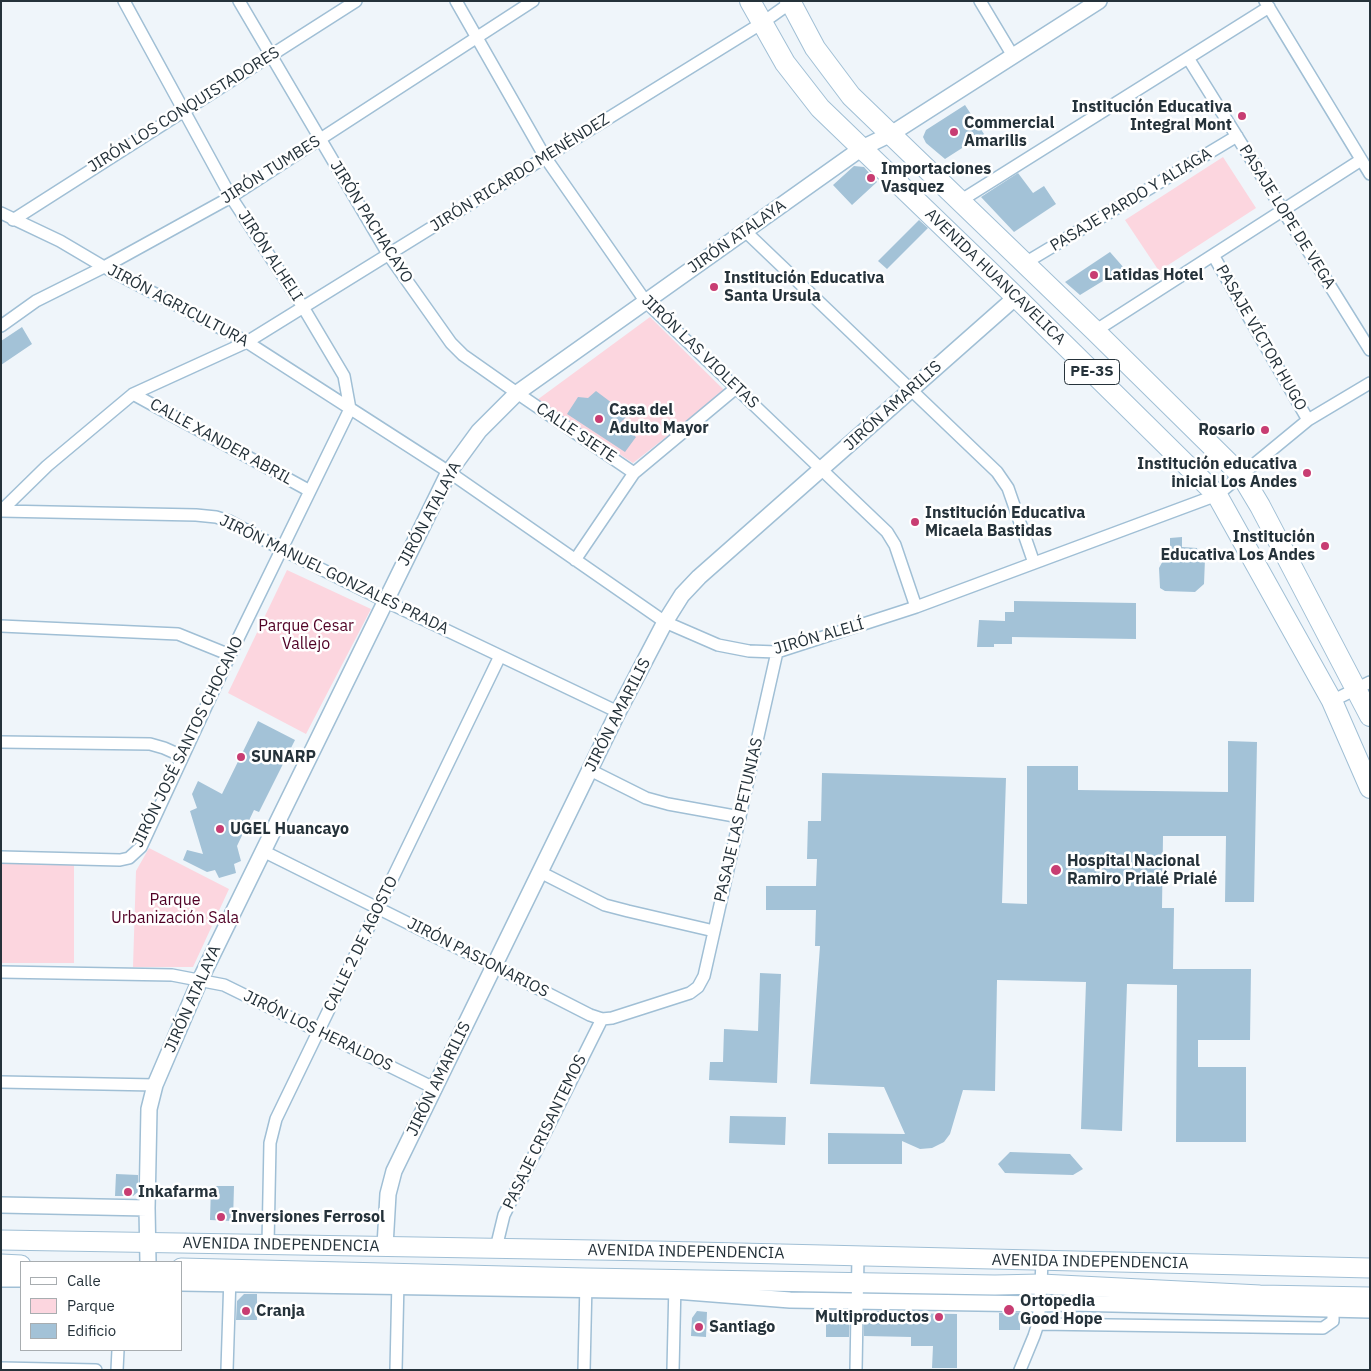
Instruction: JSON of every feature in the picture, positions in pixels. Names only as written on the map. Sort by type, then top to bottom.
[{"type":"highway","name":"AVENIDA HUANCAVELICA","points":[[750,1],[785,63],[820,108],[1016,297],[1216,496],[1332,702],[1370,788]]},
{"type":"highway","name":"AVENIDA HUANCAVELICA","points":[[791,2],[815,48],[851,96],[1095,331],[1242,476],[1302,586],[1363,686],[1370,716]]},
{"type":"highway","points":[[1275,599],[1302,586]]},
{"type":"main road","name":"AVENIDA INDEPENDENCIA","points":[[1,1240],[655,1251],[1370,1268]]},
{"type":"main road","points":[[1,1264],[20,1265]]},
{"type":"main road","name":"AVENIDA INDEPENDENCIA","points":[[182,1268],[230,1277],[675,1285],[857,1291],[1042,1284],[1260,1295],[1370,1296]]},
{"type":"street","name":"JIRÓN ALHELI","points":[[124,1],[231,196],[303,307],[344,376],[350,409]]},
{"type":"street","name":"JIRÓN PACHACAYO","points":[[239,1],[388,254],[451,342],[464,355],[517,393]]},
{"type":"street","name":"JIRÓN LOS CONQUISTADORES","points":[[12,220],[356,1]]},
{"type":"street","name":"JIRÓN LAS VIOLETAS","points":[[456,1],[545,157],[646,302],[887,532],[895,545],[916,607]]},
{"type":"street","name":"JIRÓN TUMBES","points":[[1,326],[36,301],[104,267],[231,196],[533,1]]},
{"type":"street","points":[[980,1],[1013,56]]},
{"type":"street","name":"JIRÓN ATALAYA","points":[[148,1261],[149,1109],[156,1085],[200,980],[448,472],[479,431],[517,393],[862,148],[891,134],[1099,1]]},
{"type":"street","name":"JIRÓN RICARDO MENÉNDEZ","points":[[1,511],[47,466],[133,394],[246,342],[762,23],[791,2]]},
{"type":"street","points":[[960,201],[1188,58],[1267,4],[1370,174]]},
{"type":"street","name":"PASAJE LOPE DE VEGA","points":[[1188,58],[1370,350]]},
{"type":"street","name":"PASAJE PARDO Y ALIAGA","points":[[1025,263],[1237,136]]},
{"type":"street","points":[[1095,331],[1362,160]]},
{"type":"street","name":"JIRÓN AGRICULTURA","points":[[1,213],[12,220],[60,241],[104,267],[246,342],[350,409]]},
{"type":"street","points":[[744,231],[997,472],[1008,488],[1034,563]]},
{"type":"street","name":"PASAJE VÍCTOR HUGO","points":[[1213,255],[1308,420]]},
{"type":"street","name":"JIRÓN AMARILIS","points":[[385,1246],[388,1194],[394,1171],[618,712],[665,622],[682,595],[699,577],[1016,297]]},
{"type":"street","name":"JIRÓN ALELÍ","points":[[350,409],[448,472],[665,622],[718,645],[749,651],[777,652],[916,607],[1216,496],[1308,420],[1370,383]]},
{"type":"street","points":[[575,560],[634,473],[736,388]]},
{"type":"street","name":"CALLE SIETE","points":[[517,393],[634,473]]},
{"type":"street","name":"CALLE XANDER ABRIL","points":[[133,394],[310,491]]},
{"type":"street","name":"JIRÓN JOSÉ SANTOS CHOCANO","points":[[1,857],[120,860],[128,858],[141,847],[230,655],[350,409]]},
{"type":"street","name":"JIRÓN MANUEL GONZALES PRADA","points":[[1,511],[196,515],[216,517],[229,521],[385,601],[618,712]]},
{"type":"street","points":[[1,626],[178,634],[230,655]]},
{"type":"street","name":"PASAJE LAS PETUNIAS","points":[[602,1019],[612,1018],[690,993],[698,988],[704,976],[777,652]]},
{"type":"street","name":"CALLE 2 DE AGOSTO","points":[[268,1244],[270,1143],[276,1119],[500,656]]},
{"type":"street","points":[[1332,702],[1363,686]]},
{"type":"street","points":[[1,742],[150,744],[182,756]]},
{"type":"street","points":[[590,770],[646,798],[668,804],[740,817]]},
{"type":"street","name":"JIRÓN PASIONARIOS","points":[[263,851],[590,1015],[602,1019]]},
{"type":"street","points":[[540,872],[606,905],[714,931]]},
{"type":"street","name":"JIRÓN LOS HERALDOS","points":[[1,972],[172,975],[224,984],[434,1088]]},
{"type":"street","name":"PASAJE CRISANTEMOS","points":[[496,1248],[504,1215],[602,1019]]},
{"type":"street","points":[[1,1082],[156,1085]]},
{"type":"street","points":[[1,1205],[147,1208]]},
{"type":"street","points":[[856,1370],[858,1256]]},
{"type":"street","points":[[1020,1370],[1038,1324],[1042,1261]]},
{"type":"street","points":[[227,1370],[230,1277]]},
{"type":"street","name":"AVENIDA INDEPENDENCIA","points":[[182,1283],[230,1277]]},
{"type":"street","points":[[1,1279],[20,1279]]},
{"type":"street","points":[[396,1370],[398,1280]]},
{"type":"street","points":[[584,1370],[586,1284]]},
{"type":"street","points":[[673,1370],[675,1285]]},
{"type":"street","name":"AVENIDA INDEPENDENCIA","points":[[857,1291],[1040,1304],[1070,1303],[1370,1310]]},
{"type":"street","points":[[1038,1324],[1323,1328],[1333,1321],[1333,1308]]},
{"type":"street","points":[[117,1370],[118,1351]]},
{"type":"street","points":[[1,1368],[96,1370]]},
{"type":"green space","points":[[1223,157],[1256,208],[1159,271],[1125,220]]},
{"type":"green space","points":[[650,317],[725,391],[633,463],[537,400]]},
{"type":"green space","name":"Parque Cesar Vallejo","points":[[287,570],[371,609],[306,734],[228,693]]},
{"type":"green space","name":"Parque Urbanización Sala","points":[[149,848],[229,889],[193,967],[133,967],[136,871]]},
{"type":"green space","points":[[1,862],[74,863],[74,963],[1,963]]},
{"type":"building","name":"Commercial Amarilis","points":[[965,105],[984,134],[945,159],[926,143],[923,137],[926,130]]},
{"type":"building","points":[[854,166],[864,167],[877,182],[852,205],[833,185]]},
{"type":"building","points":[[1018,173],[1033,193],[1044,186],[1056,204],[1014,232],[981,197]]},
{"type":"building","points":[[919,220],[928,228],[887,269],[878,261]]},
{"type":"building","name":"Latidas Hotel","points":[[1110,252],[1124,268],[1080,295],[1065,282]]},
{"type":"building","points":[[22,327],[32,344],[1,365],[1,341]]},
{"type":"building","name":"Casa del Adulto Mayor","points":[[596,391],[628,415],[619,424],[636,437],[625,452],[567,414],[578,397],[588,398]]},
{"type":"building","points":[[1182,537],[1182,547],[1197,548],[1198,554],[1205,559],[1204,584],[1195,592],[1165,591],[1160,588],[1159,568],[1170,548],[1170,538]]},
{"type":"building","points":[[1014,601],[1136,603],[1136,639],[1012,637],[1012,644],[994,644],[994,647],[977,647],[979,620],[1005,621],[1005,612],[1014,612]]},
{"type":"building","points":[[258,721],[295,740],[259,812],[254,810],[237,846],[241,861],[234,864],[236,873],[219,878],[215,870],[207,872],[183,860],[187,850],[203,854],[190,811],[197,808],[192,794],[198,781],[222,794]]},
{"type":"building","points":[[1228,741],[1257,742],[1254,902],[1225,902],[1226,836],[1163,836],[1162,908],[1174,908],[1173,969],[1251,969],[1250,1040],[1198,1040],[1198,1067],[1246,1067],[1246,1142],[1176,1142],[1177,985],[1127,984],[1122,1131],[1081,1129],[1086,982],[997,980],[995,1091],[963,1090],[950,1134],[944,1142],[932,1148],[920,1149],[902,1141],[902,1164],[828,1164],[828,1133],[905,1134],[884,1087],[810,1084],[820,946],[815,946],[816,910],[766,910],[766,886],[816,886],[817,859],[807,859],[808,821],[821,821],[822,773],[1006,778],[1002,903],[1027,904],[1027,766],[1078,766],[1078,790],[1228,792]]},
{"type":"building","points":[[760,973],[781,974],[777,1083],[709,1080],[710,1062],[723,1062],[724,1029],[758,1031]]},
{"type":"building","points":[[730,1116],[786,1117],[785,1145],[729,1143]]},
{"type":"building","points":[[1010,1152],[1070,1154],[1083,1169],[1073,1175],[1005,1173],[998,1164]]},
{"type":"building","points":[[116,1174],[138,1175],[138,1192],[133,1196],[115,1196]]},
{"type":"building","points":[[211,1186],[234,1186],[233,1221],[210,1220]]},
{"type":"building","name":"Cranja","points":[[244,1294],[257,1294],[257,1320],[236,1320],[237,1301]]},
{"type":"building","name":"Santiago","points":[[697,1311],[707,1312],[706,1337],[691,1336],[692,1318]]},
{"type":"building","points":[[826,1311],[850,1311],[849,1337],[826,1337]]},
{"type":"building","points":[[870,1311],[957,1314],[957,1368],[932,1368],[933,1346],[911,1346],[911,1337],[864,1336],[864,1316]]},
{"type":"building","points":[[999,1313],[1020,1313],[1020,1330],[999,1330]]},
{"type":"place","name":"Institución Educativa Integral Mont","points":[[1242,116]]},
{"type":"place","name":"Commercial Amarilis","points":[[954,132]]},
{"type":"place","name":"Importaciones Vasquez","points":[[871,178]]},
{"type":"place","name":"Latidas Hotel","points":[[1094,275]]},
{"type":"place","name":"Institución Educativa Santa Ursula","points":[[714,287]]},
{"type":"place","name":"Casa del Adulto Mayor","points":[[599,419]]},
{"type":"place","name":"Rosario","points":[[1265,430]]},
{"type":"place","name":"Institución educativa inicial Los Andes","points":[[1307,473]]},
{"type":"place","name":"Institución Educativa Micaela Bastidas","points":[[915,522]]},
{"type":"place","name":"Institución Educativa Los Andes","points":[[1325,546]]},
{"type":"place","name":"SUNARP","points":[[241,757]]},
{"type":"place","name":"UGEL Huancayo","points":[[220,829]]},
{"type":"place","name":"Hospital Nacional Ramiro Prialé Prialé","points":[[1056,870]]},
{"type":"place","name":"Inkafarma","points":[[128,1192]]},
{"type":"place","name":"Inversiones Ferrosol","points":[[221,1217]]},
{"type":"place","name":"Ortopedia Good Hope","points":[[1009,1310]]},
{"type":"place","name":"Cranja","points":[[246,1311]]},
{"type":"place","name":"Multiproductos","points":[[939,1317]]},
{"type":"place","name":"Santiago","points":[[699,1327]]}]
